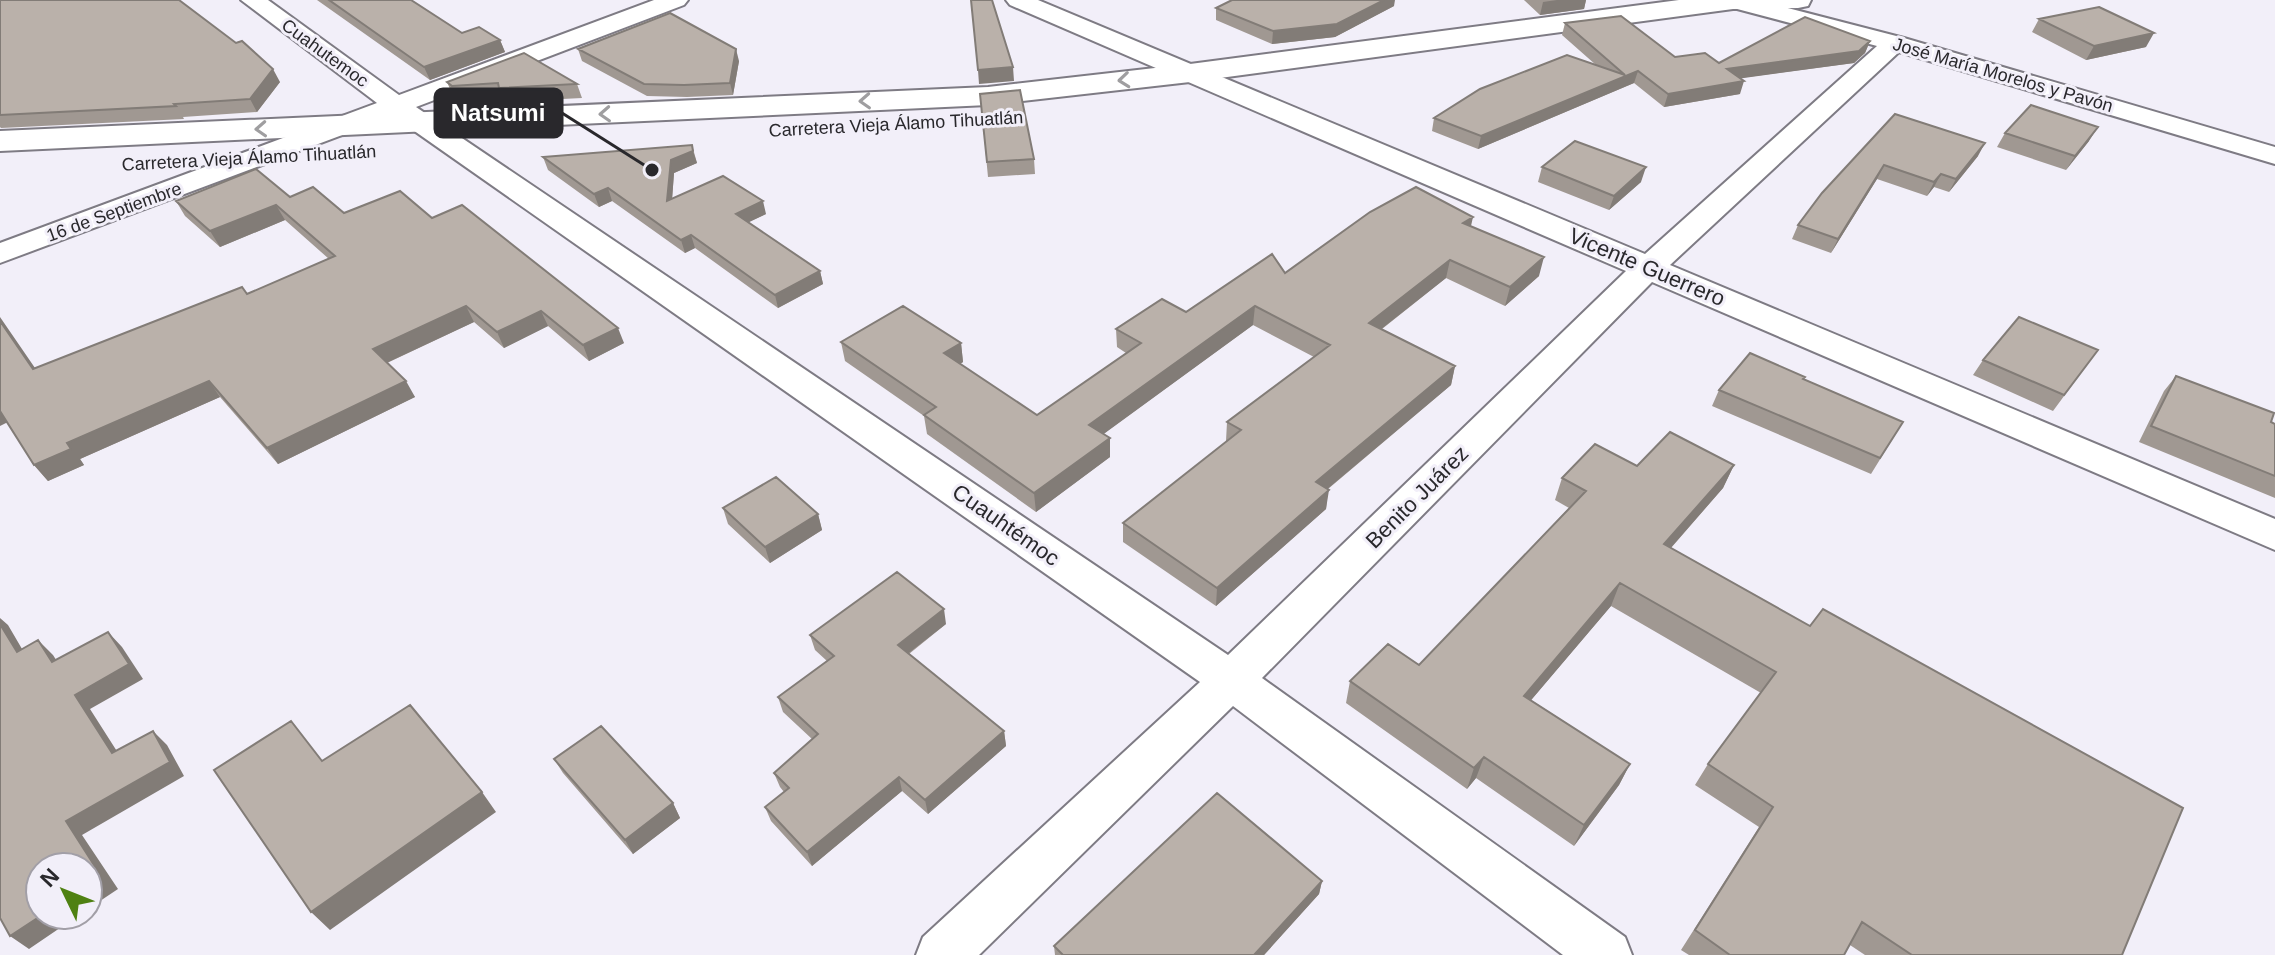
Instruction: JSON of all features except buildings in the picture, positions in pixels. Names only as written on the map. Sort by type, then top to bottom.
[{"type":"main road","name":"Carretera Vieja Álamo Tihuatlán","points":[[0,141],[346,125],[408,114],[988,96],[1190,73],[1732,0],[1783,4]]},
{"type":"main road","name":"Carretera Vieja Álamo Tihuatlán","points":[[151,164],[999,121],[1783,4]]},
{"type":"street","name":"Cuahutemoc","points":[[253,0],[408,114]]},
{"type":"street","points":[[408,114],[676,0]]},
{"type":"street","name":"Vicente Guerrero","points":[[1018,0],[2275,535]]},
{"type":"street","name":"José María Morelos y Pavón","points":[[1783,4],[1895,43],[2275,156]]},
{"type":"street","name":"Benito Juárez","points":[[942,955],[1231,680],[1648,268],[1895,43]]},
{"type":"street","name":"Cuauhtémoc","points":[[408,114],[1231,680],[1606,955]]},
{"type":"street","name":"16 de Septiembre","points":[[0,254],[346,125]]},
{"type":"place","name":"Natsumi","points":[[652,170]]}]
